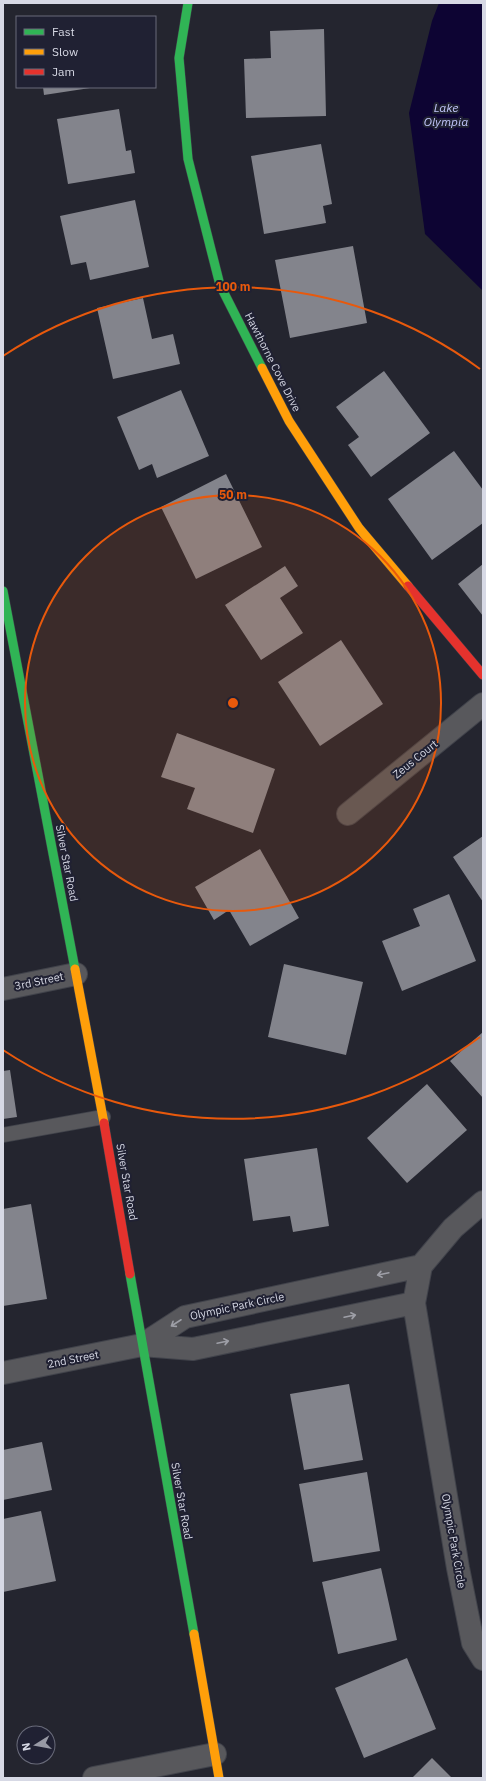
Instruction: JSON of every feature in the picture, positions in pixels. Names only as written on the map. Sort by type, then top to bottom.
[{"type":"main road","name":"Hawthorne Cove Drive","points":[[188,3],[179,58],[188,159],[220,285],[289,421],[359,528],[483,675]]},
{"type":"main road","name":"Silver Star Road","points":[[3,591],[103,1117],[219,1778]]},
{"type":"street","name":"Zeus Court","points":[[348,814],[483,704]]},
{"type":"street","name":"3rd Street","points":[[3,989],[76,974]]},
{"type":"street","name":"Olympic Park Circle","points":[[483,1202],[453,1228],[421,1266],[414,1303],[460,1576],[473,1643],[483,1659]]},
{"type":"street","name":"Olympic Park Circle","points":[[142,1345],[185,1317],[421,1266]]},
{"type":"street","points":[[142,1345],[193,1348],[414,1303]]},
{"type":"street","name":"2nd Street","points":[[3,1373],[142,1345]]},
{"type":"street","points":[[94,1778],[215,1754]]},
{"type":"lane","points":[[3,1135],[103,1117]]},
{"type":"water","name":"Lake Olympia","points":[[439,3],[483,3],[483,291],[425,234],[409,113],[432,21]]},
{"type":"building","points":[[324,29],[326,116],[246,118],[244,59],[271,58],[270,31]]},
{"type":"building","points":[[43,88],[90,88],[44,95]]},
{"type":"building","points":[[119,109],[126,151],[131,150],[135,173],[68,184],[57,119]]},
{"type":"building","points":[[321,144],[332,204],[323,206],[326,223],[264,234],[251,156]]},
{"type":"building","points":[[135,200],[149,267],[90,280],[86,262],[71,265],[60,216]]},
{"type":"building","points":[[353,246],[367,323],[290,338],[275,260]]},
{"type":"building","points":[[143,298],[152,339],[173,334],[180,364],[113,379],[97,308]]},
{"type":"building","points":[[384,371],[430,433],[371,477],[348,445],[359,437],[336,407]]},
{"type":"building","points":[[181,390],[209,456],[157,478],[152,464],[139,470],[117,417]]},
{"type":"building","points":[[454,451],[483,490],[483,523],[432,560],[388,499]]},
{"type":"building","points":[[226,474],[262,547],[196,579],[161,507]]},
{"type":"building","points":[[483,564],[483,616],[458,584]]},
{"type":"building","points":[[285,566],[298,586],[280,598],[303,633],[261,660],[225,605]]},
{"type":"building","points":[[341,640],[383,704],[320,746],[278,682]]},
{"type":"building","points":[[177,733],[275,769],[253,833],[187,809],[195,788],[161,777]]},
{"type":"building","points":[[483,836],[483,902],[453,857]]},
{"type":"building","points":[[260,849],[299,918],[250,946],[229,910],[214,920],[195,887]]},
{"type":"building","points":[[449,894],[476,961],[402,991],[382,941],[420,926],[413,909]]},
{"type":"building","points":[[284,964],[363,982],[346,1055],[268,1037]]},
{"type":"building","points":[[483,1032],[483,1098],[450,1061]]},
{"type":"building","points":[[10,1070],[17,1117],[3,1119],[3,1071]]},
{"type":"building","points":[[427,1084],[467,1130],[407,1183],[367,1138]]},
{"type":"building","points":[[317,1148],[329,1226],[293,1232],[290,1216],[253,1221],[244,1159]]},
{"type":"building","points":[[31,1204],[47,1299],[3,1306],[3,1209]]},
{"type":"building","points":[[349,1384],[363,1460],[304,1470],[290,1394]]},
{"type":"building","points":[[42,1442],[52,1490],[3,1500],[3,1450]]},
{"type":"building","points":[[367,1472],[380,1551],[313,1562],[299,1484]]},
{"type":"building","points":[[41,1511],[56,1581],[3,1592],[3,1519]]},
{"type":"building","points":[[381,1568],[397,1640],[338,1654],[322,1582]]},
{"type":"building","points":[[407,1658],[436,1729],[364,1758],[335,1688]]},
{"type":"building","points":[[432,1758],[452,1778],[412,1778]]},
{"type":"traffic: fast","points":[[188,3],[179,58],[188,159],[220,285],[262,368]]},
{"type":"traffic: fast","points":[[3,591],[75,969]]},
{"type":"traffic: fast","points":[[130,1274],[194,1634]]},
{"type":"traffic: slow","points":[[262,368],[289,421],[359,528],[408,586]]},
{"type":"traffic: slow","points":[[75,969],[104,1123]]},
{"type":"traffic: slow","points":[[194,1634],[219,1778]]},
{"type":"traffic: jam","points":[[408,586],[483,675]]},
{"type":"traffic: jam","points":[[104,1123],[130,1274]]}]
